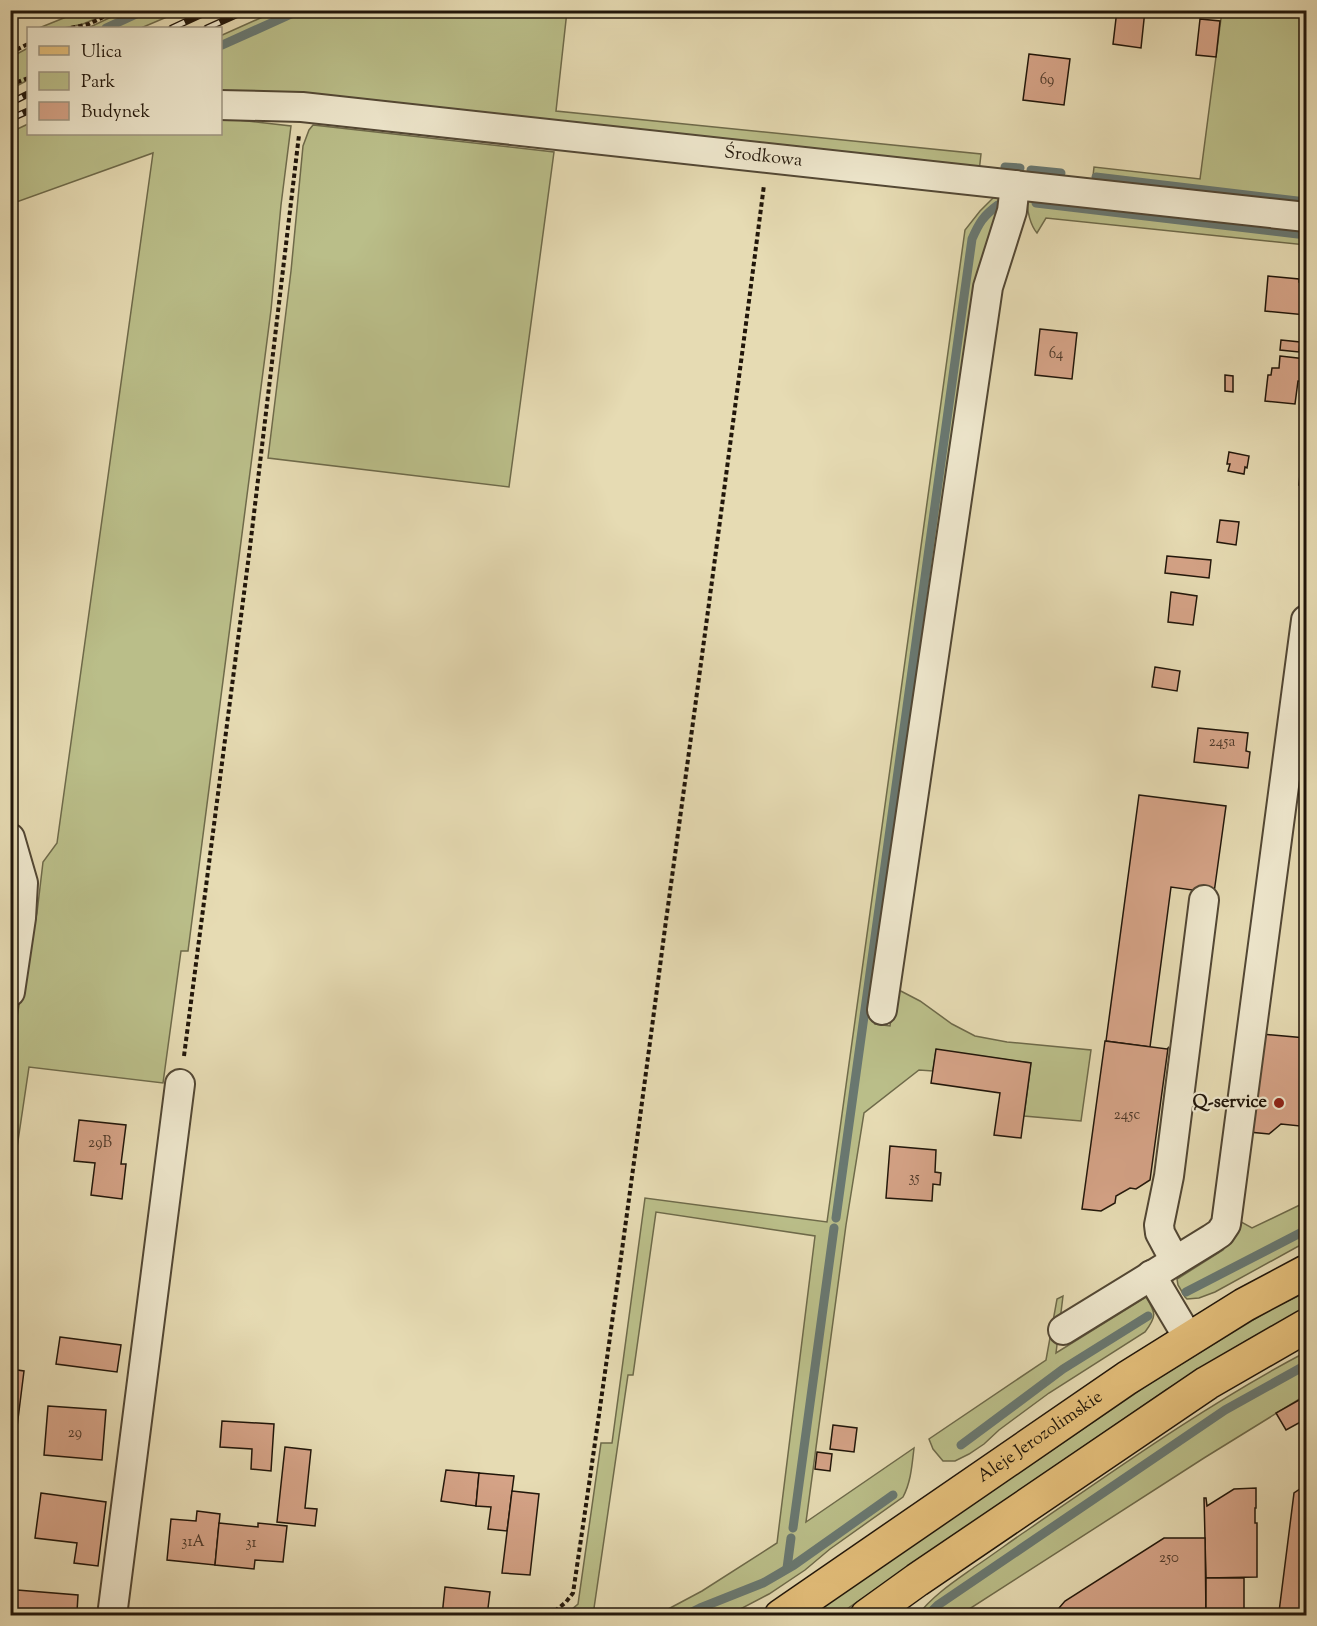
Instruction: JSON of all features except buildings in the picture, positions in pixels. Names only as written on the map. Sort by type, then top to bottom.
[{"type":"main road","name":"Aleje Jerozolimskie","points":[[781,1616],[1068,1418],[1244,1305],[1306,1272]]},
{"type":"main road","points":[[867,1616],[1207,1383],[1306,1326]]},
{"type":"street","name":"Środkowa","points":[[222,105],[302,107],[1306,217]]},
{"type":"street","points":[[882,1010],[988,286],[1012,211],[1016,185]]},
{"type":"street","points":[[1064,1330],[1220,1233],[1226,1224],[1306,620]]},
{"type":"street","points":[[10,838],[23,883],[21,918],[10,992]]},
{"type":"street","points":[[1175,1261],[1160,1233],[1159,1225],[1169,1176],[1204,900]]},
{"type":"street","points":[[112,1616],[180,1084]]},
{"type":"street","points":[[1151,1275],[1189,1339]]},
{"type":"street","points":[[900,1616],[917,1580]]},
{"type":"path","points":[[76,27],[89,24],[118,10]]},
{"type":"path","points":[[86,27],[89,24]]},
{"type":"path","points":[[10,53],[27,44]]},
{"type":"path","points":[[10,85],[27,78]]},
{"type":"path","points":[[180,1084],[251,535],[302,107]]},
{"type":"path","points":[[549,1616],[573,1593],[652,1030],[767,158]]},
{"type":"green space","points":[[124,10],[181,11],[143,27],[90,27]]},
{"type":"green space","points":[[81,11],[114,11],[83,24],[69,27],[41,27]]},
{"type":"green space","points":[[276,11],[567,11],[556,111],[981,154],[979,172],[222,94],[222,35]]},
{"type":"green space","points":[[1222,11],[1306,11],[1306,209],[1092,185],[1094,167],[1200,179]]},
{"type":"green space","points":[[27,49],[27,81],[11,89],[11,57]]},
{"type":"green space","points":[[222,118],[291,126],[271,310],[188,951],[181,951],[163,1083],[29,1067],[11,1188],[10,1061],[37,913],[43,862],[57,843],[153,153],[11,204],[11,132],[27,124],[27,135],[222,135]]},
{"type":"green space","points":[[313,125],[554,152],[509,487],[268,458],[291,271],[303,146]]},
{"type":"green space","points":[[997,194],[1003,201],[904,809],[875,1024],[890,1026],[895,988],[975,1036],[1007,1042],[1091,1050],[1081,1121],[1024,1116],[1031,1063],[936,1050],[933,1071],[919,1070],[864,1113],[846,1225],[806,1522],[914,1448],[906,1491],[903,1497],[830,1549],[805,1570],[769,1594],[729,1615],[657,1615],[702,1591],[777,1543],[815,1236],[656,1212],[633,1375],[628,1375],[593,1615],[564,1616],[578,1604],[601,1443],[612,1443],[645,1198],[827,1222],[965,230]]},
{"type":"green space","points":[[1028,200],[1306,226],[1306,245],[1046,218],[1037,233],[1030,218]]},
{"type":"green space","points":[[1306,1202],[1306,1242],[1215,1292],[1199,1298],[1187,1299],[1185,1297],[1177,1279],[1223,1250],[1230,1239],[1236,1219],[1252,1228]]},
{"type":"green space","points":[[1306,1292],[1306,1308],[1246,1341],[1166,1390],[838,1615],[809,1616],[1155,1380],[1266,1312]]},
{"type":"green space","points":[[1063,1296],[1056,1353],[1146,1297],[1154,1314],[1145,1332],[1049,1393],[969,1454],[955,1461],[943,1461],[933,1449],[929,1439],[1046,1360],[1057,1299]]},
{"type":"green space","points":[[1306,1352],[1306,1395],[960,1615],[917,1616],[930,1601],[952,1583],[1131,1459],[1234,1392]]},
{"type":"waterway","points":[[108,27],[145,10]]},
{"type":"waterway","points":[[222,45],[300,10]]},
{"type":"waterway","points":[[1005,167],[1020,168]]},
{"type":"waterway","points":[[1031,170],[1061,173]]},
{"type":"waterway","points":[[1096,177],[1306,202]]},
{"type":"waterway","points":[[1036,203],[1306,235]]},
{"type":"waterway","points":[[836,1218],[972,239],[982,220],[998,205]]},
{"type":"waterway","points":[[793,1528],[834,1228]]},
{"type":"waterway","points":[[1186,1292],[1306,1230]]},
{"type":"waterway","points":[[961,1445],[1063,1369],[1148,1316]]},
{"type":"waterway","points":[[927,1616],[938,1605],[1225,1410],[1306,1365]]},
{"type":"waterway","points":[[684,1616],[763,1583],[794,1565],[893,1495]]},
{"type":"waterway","points":[[787,1568],[791,1538]]},
{"type":"railway","points":[[174,27],[211,10]]},
{"type":"railway","points":[[209,27],[247,10]]},
{"type":"railway","points":[[10,103],[27,94]]},
{"type":"railway","points":[[10,119],[27,111]]},
{"type":"place","name":"Q-service","points":[[1279,1103]]}]
